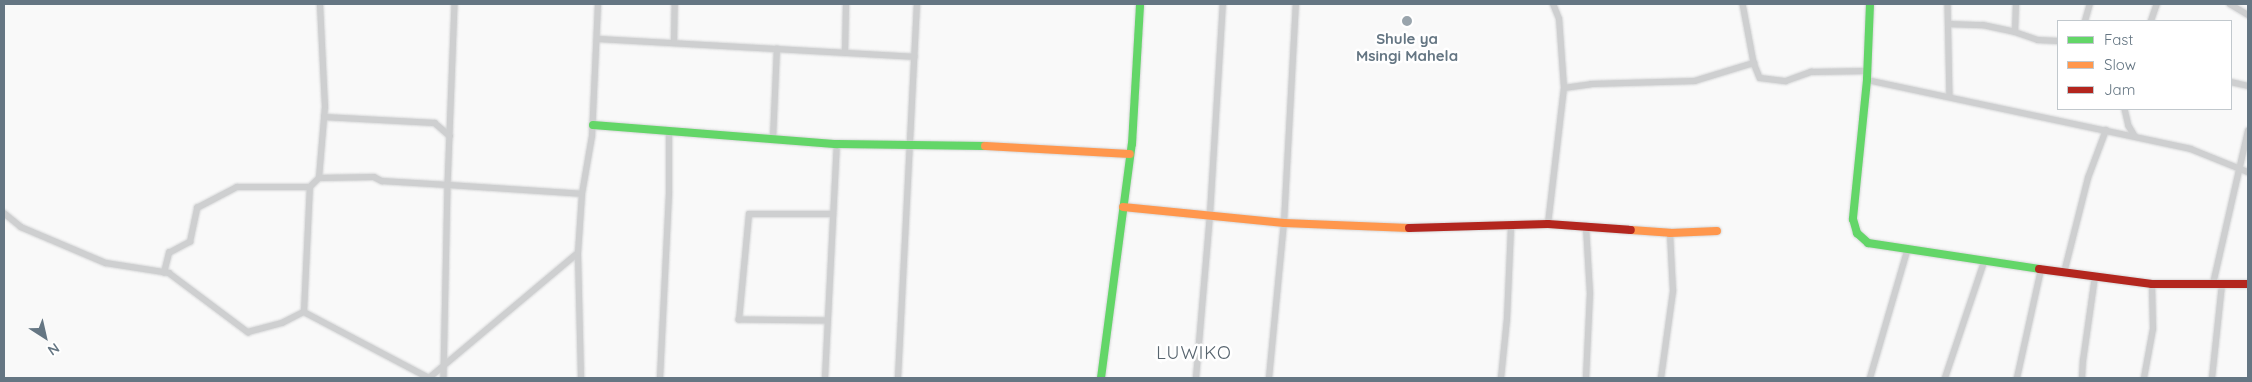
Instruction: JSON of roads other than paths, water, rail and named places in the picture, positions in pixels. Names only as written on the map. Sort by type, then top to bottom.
[{"type":"street","points":[[304,312],[310,187],[319,178],[324,118],[320,4]]},
{"type":"street","points":[[444,378],[454,4]]},
{"type":"street","points":[[581,378],[578,253],[582,194],[592,125],[598,4]]},
{"type":"street","points":[[674,43],[675,4]]},
{"type":"street","points":[[845,53],[846,4]]},
{"type":"street","points":[[898,378],[917,4]]},
{"type":"street","points":[[1101,378],[1130,154],[1140,4]]},
{"type":"street","points":[[1196,378],[1210,214],[1222,4]]},
{"type":"street","points":[[1269,378],[1284,223],[1296,4]]},
{"type":"street","points":[[1548,224],[1564,88],[1559,19],[1553,4]]},
{"type":"street","points":[[1744,4],[1754,63],[1760,78],[1786,81],[1811,72],[1867,71]]},
{"type":"street","points":[[1870,4],[1867,80],[1852,218],[1857,233],[1868,243],[1908,248],[1984,262],[2152,284],[2248,284]]},
{"type":"street","points":[[1948,4],[1950,96]]},
{"type":"street","points":[[2016,4],[2016,32]]},
{"type":"street","points":[[2085,20],[2090,4]]},
{"type":"street","points":[[2151,20],[2157,4]]},
{"type":"street","points":[[2230,4],[2248,15]]},
{"type":"street","points":[[1948,24],[1983,25],[2016,32],[2038,40],[2057,41]]},
{"type":"street","points":[[597,39],[914,57]]},
{"type":"street","points":[[773,139],[777,49]]},
{"type":"street","points":[[1564,88],[1591,84],[1695,81],[1754,63]]},
{"type":"street","points":[[1867,80],[1950,96],[2191,149],[2248,172]]},
{"type":"street","points":[[2232,82],[2248,86]]},
{"type":"street","points":[[2125,110],[2129,126],[2135,136]]},
{"type":"street","points":[[324,118],[435,123],[450,136]]},
{"type":"street","points":[[592,125],[837,144],[1018,147],[1130,154]]},
{"type":"street","points":[[2064,273],[2088,178],[2106,130]]},
{"type":"street","points":[[660,378],[669,192],[669,131]]},
{"type":"street","points":[[2213,284],[2248,131]]},
{"type":"street","points":[[825,378],[837,144]]},
{"type":"street","points":[[319,178],[374,177],[382,181],[582,194]]},
{"type":"street","points":[[164,273],[169,254],[190,242],[197,208],[238,187],[310,187]]},
{"type":"street","points":[[1123,207],[1210,214],[1284,223],[1392,228],[1511,227],[1548,224],[1670,234],[1717,231]]},
{"type":"street","points":[[4,213],[22,227],[106,263],[169,273],[248,332],[282,323],[304,312]]},
{"type":"street","points":[[828,321],[739,320],[749,214],[833,214]]},
{"type":"street","points":[[1586,226],[1590,294],[1586,378]]},
{"type":"street","points":[[1501,378],[1507,319],[1511,227]]},
{"type":"street","points":[[1661,378],[1673,291],[1670,234]]},
{"type":"street","points":[[1870,378],[1908,248]]},
{"type":"street","points":[[304,312],[429,378],[578,253]]},
{"type":"street","points":[[1945,378],[1984,262]]},
{"type":"street","points":[[2016,378],[2041,270]]},
{"type":"street","points":[[2082,378],[2095,277]]},
{"type":"street","points":[[2144,378],[2153,329],[2152,284]]},
{"type":"street","points":[[2212,378],[2222,284]]},
{"type":"place","name":"Shule ya Msingi Mahela","points":[[1407,21]]},
{"type":"district","name":"LUWIKO","points":[[1194,353]]}]
